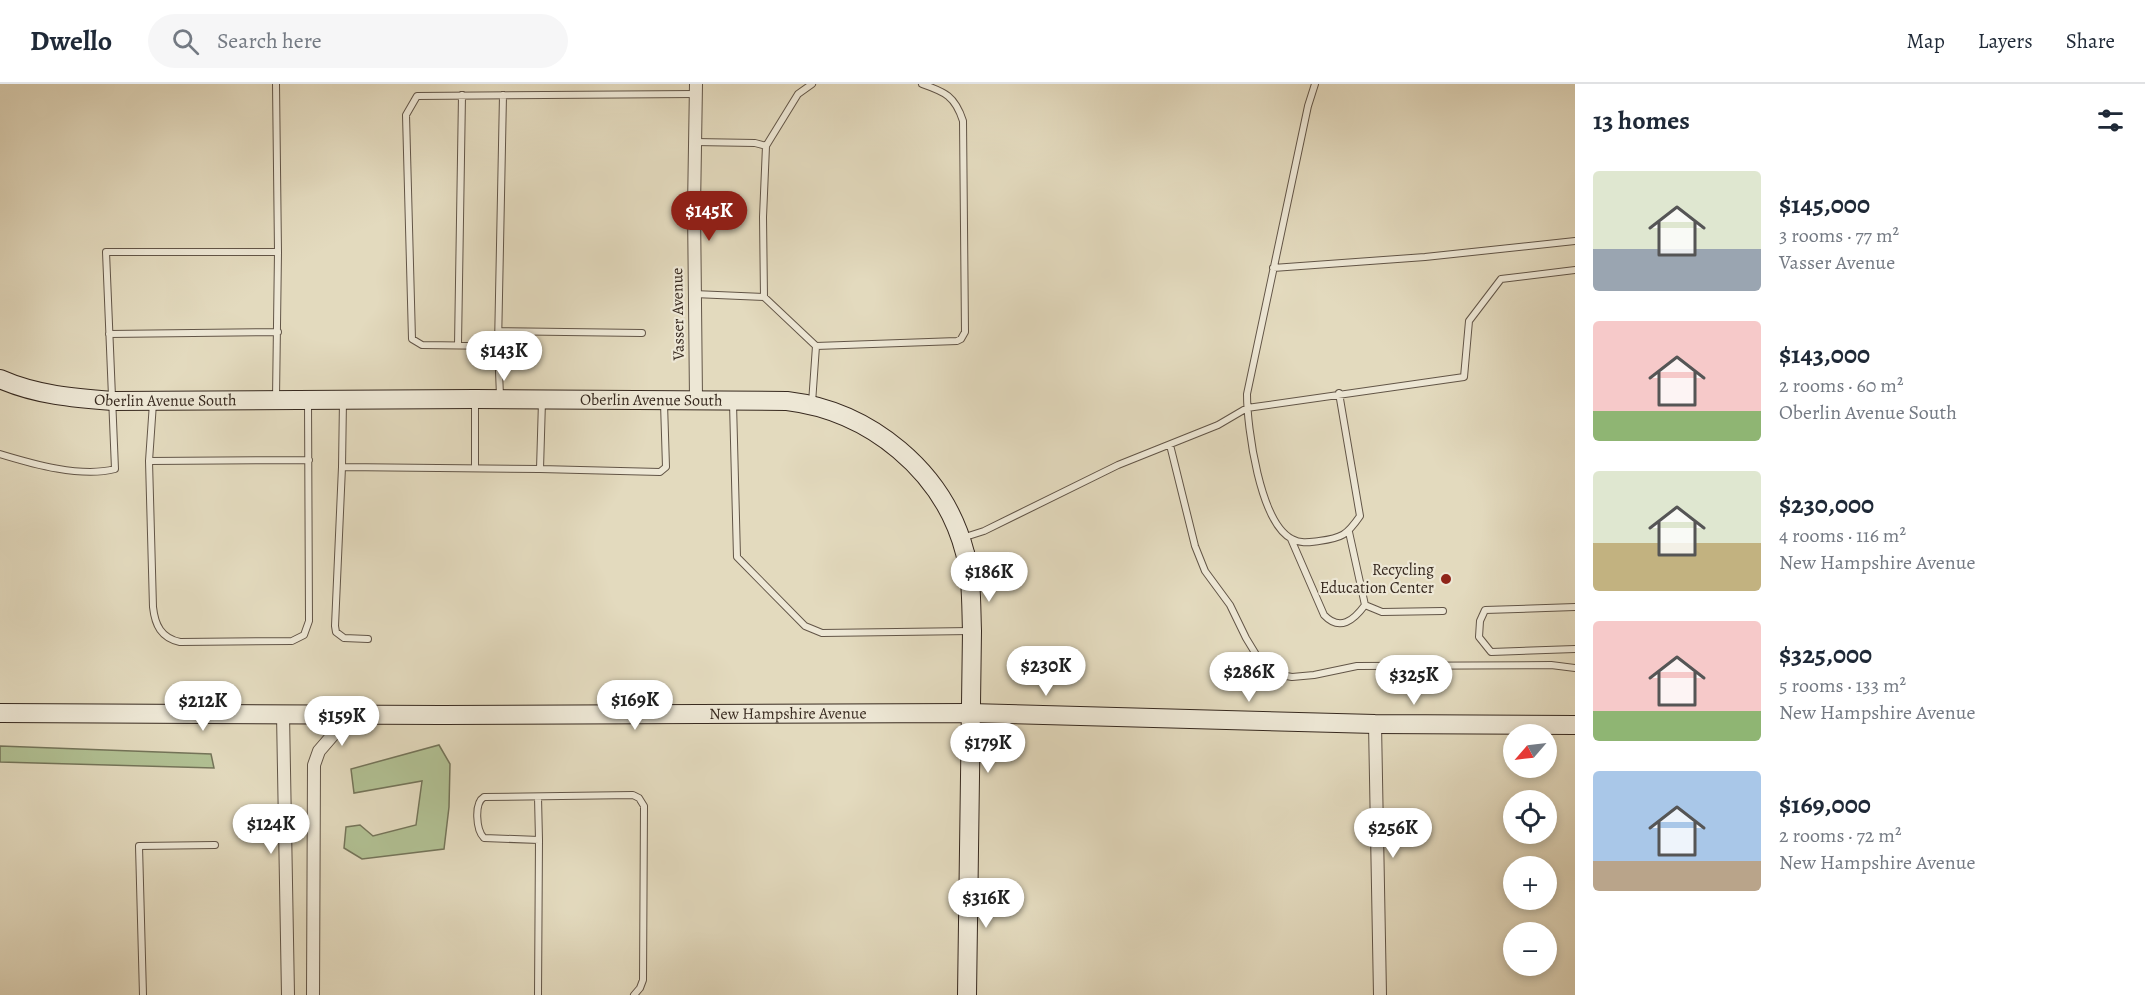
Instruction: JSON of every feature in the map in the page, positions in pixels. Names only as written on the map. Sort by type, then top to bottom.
[{"type":"main road","name":"Oberlin Avenue South","points":[[0,379],[33,391],[113,401],[763,400],[812,404],[871,430],[902,452],[936,488],[955,522],[969,574],[972,631],[968,995]]},
{"type":"main road","name":"New Hampshire Avenue","points":[[0,713],[970,712],[1375,724],[1575,725]]},
{"type":"street","name":"Vasser Avenue","points":[[696,89],[694,294],[696,399]]},
{"type":"street","points":[[283,714],[288,995]]},
{"type":"street","points":[[313,995],[314,765],[319,752],[351,714]]},
{"type":"street","points":[[1375,724],[1380,995]]},
{"type":"lane","points":[[276,84],[278,252],[276,402]]},
{"type":"lane","points":[[764,297],[763,217],[766,146],[798,94],[812,84]]},
{"type":"lane","points":[[694,294],[764,297],[816,346],[957,341],[961,339],[965,332],[963,121],[957,104],[943,91],[922,84]]},
{"type":"lane","points":[[1315,84],[1308,105],[1256,348],[1247,394],[1247,408],[1264,501],[1275,521],[1291,539],[1324,615],[1331,622],[1349,621],[1358,615],[1365,605],[1349,532]]},
{"type":"lane","points":[[498,346],[422,345],[412,339],[406,115],[417,96],[696,89]]},
{"type":"lane","points":[[458,345],[462,95]]},
{"type":"lane","points":[[501,400],[498,331],[503,95]]},
{"type":"lane","points":[[695,142],[754,143],[766,146]]},
{"type":"lane","points":[[1273,268],[1425,257],[1575,241]]},
{"type":"lane","points":[[0,454],[25,462],[64,469],[102,472],[115,469],[106,252],[278,252]]},
{"type":"lane","points":[[961,538],[984,531],[1118,465],[1218,425],[1247,408],[1339,393],[1464,377],[1469,321],[1502,279],[1575,270]]},
{"type":"lane","points":[[498,331],[642,333]]},
{"type":"lane","points":[[109,334],[278,332]]},
{"type":"lane","points":[[812,404],[816,346]]},
{"type":"lane","points":[[1291,539],[1304,543],[1337,538],[1349,532],[1360,516],[1339,393]]},
{"type":"lane","points":[[475,399],[475,468]]},
{"type":"lane","points":[[342,467],[660,472],[666,467],[664,399]]},
{"type":"lane","points":[[343,400],[336,632],[344,638],[368,639]]},
{"type":"lane","points":[[733,400],[737,558],[805,627],[822,633],[972,631]]},
{"type":"lane","points":[[153,401],[149,461],[154,618],[158,628],[164,636],[180,642],[292,642],[304,635],[309,621],[308,401]]},
{"type":"lane","points":[[540,469],[542,401]]},
{"type":"lane","points":[[1170,445],[1195,546],[1205,571],[1230,605],[1263,666],[1275,674],[1303,676],[1357,666],[1551,665],[1575,668]]},
{"type":"lane","points":[[149,461],[309,460]]},
{"type":"lane","points":[[1365,605],[1382,612],[1443,611]]},
{"type":"lane","points":[[1575,607],[1485,610],[1480,621],[1479,637],[1491,652],[1575,649]]},
{"type":"lane","points":[[539,840],[484,838],[478,831],[480,799],[486,796],[633,795],[642,801],[644,806],[644,963],[640,988],[634,995]]},
{"type":"lane","points":[[538,797],[538,995]]},
{"type":"lane","points":[[143,995],[139,846],[214,845]]},
{"type":"green space","points":[[439,745],[450,764],[449,807],[444,849],[362,859],[344,848],[346,827],[360,825],[373,836],[416,825],[422,781],[354,793],[351,769]]},
{"type":"green space","points":[[0,746],[211,754],[214,768],[0,762]]},
{"type":"place","name":"Recycling Education Center","points":[[1446,579]]}]
